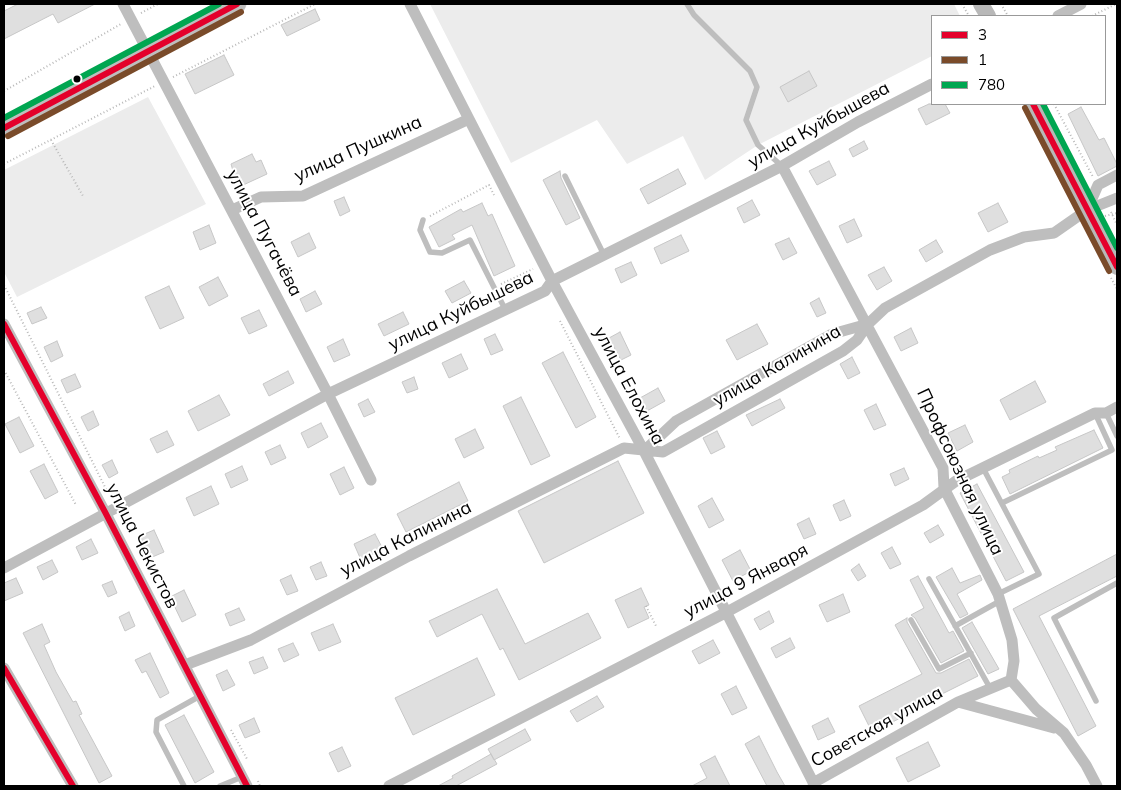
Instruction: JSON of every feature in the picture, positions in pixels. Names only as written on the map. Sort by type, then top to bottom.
[{"type":"main road","points":[[4,128],[237,4]]},
{"type":"street","name":"улица Пугачёва","points":[[122,4],[232,210],[371,480]]},
{"type":"street","name":"улица Елохина","points":[[410,4],[552,281],[644,451],[725,613],[814,784]]},
{"type":"street","points":[[981,4],[987,15]]},
{"type":"street","points":[[1060,15],[1081,4]]},
{"type":"street","name":"улица Куйбышева","points":[[4,568],[105,512],[328,394],[545,291],[552,281],[782,166],[858,122],[931,85]]},
{"type":"street","points":[[1034,105],[1117,266]]},
{"type":"street","name":"улица Пушкина","points":[[232,210],[261,196],[303,196],[468,118]]},
{"type":"street","name":"Профсоюзная улица","points":[[782,166],[868,324],[943,468],[944,488],[999,597],[1012,640],[1014,661],[1010,680]]},
{"type":"street","points":[[1087,210],[1098,185],[1117,175]]},
{"type":"street","name":"улица Калинина","points":[[184,665],[251,640],[409,556],[624,448],[663,452],[843,351],[857,340],[868,324],[884,308],[990,250],[1024,238],[1054,233],[1087,210],[1117,198]]},
{"type":"street","name":"улица Чекистов","points":[[4,324],[105,512],[244,782]]},
{"type":"street","name":"улица Калинина","points":[[644,451],[676,420],[832,334],[868,324]]},
{"type":"street","name":"улица 9 Января","points":[[389,786],[725,613],[923,505],[944,488],[1100,413],[1117,407]]},
{"type":"street","points":[[4,668],[73,786]]},
{"type":"street","points":[[1010,680],[1036,709],[1064,733],[1086,765],[1097,786]]},
{"type":"street","name":"Советская улица","points":[[814,784],[958,702],[1010,680]]},
{"type":"street","name":"Советская улица","points":[[958,702],[1046,724],[1064,733]]},
{"type":"lane","points":[[687,4],[694,15],[750,71],[758,87],[746,120],[758,146],[782,166]]},
{"type":"lane","points":[[565,176],[604,255]]},
{"type":"lane","points":[[422,220],[420,230],[430,252],[442,253],[470,240],[506,311]]},
{"type":"lane","points":[[1100,413],[1117,436]]},
{"type":"lane","points":[[1002,503],[1112,450],[1100,413]]},
{"type":"lane","points":[[955,626],[1039,574],[983,468]]},
{"type":"lane","points":[[929,579],[990,688]]},
{"type":"lane","points":[[1096,701],[1054,618],[1117,583]]},
{"type":"lane","points":[[911,620],[939,669],[971,653]]},
{"type":"lane","points":[[184,786],[156,732],[157,720],[200,696]]},
{"type":"lane","points":[[220,786],[244,782]]},
{"type":"path","points":[[4,91],[158,4]]},
{"type":"path","points":[[1001,4],[1007,15]]},
{"type":"path","points":[[1094,15],[1116,4]]},
{"type":"path","points":[[1055,105],[1088,168]]},
{"type":"path","points":[[52,140],[83,196]]},
{"type":"path","points":[[422,220],[489,185],[498,202]]},
{"type":"path","points":[[493,288],[533,269],[545,291]]},
{"type":"path","points":[[557,315],[624,448]]},
{"type":"path","points":[[4,370],[76,505]]},
{"type":"path","points":[[646,606],[656,626]]},
{"type":"shaded area","points":[[430,4],[954,4],[960,15],[931,15],[931,57],[758,145],[705,180],[683,136],[627,164],[597,120],[511,163]]},
{"type":"shaded area","points":[[148,97],[206,204],[17,297],[4,272],[4,170]]},
{"type":"building","points":[[18,4],[95,4],[58,23],[53,14],[4,39],[4,11]]},
{"type":"building","points":[[315,9],[320,20],[287,36],[281,25]]},
{"type":"building","points":[[224,55],[234,75],[195,94],[185,74]]},
{"type":"building","points":[[809,71],[817,86],[788,102],[780,87]]},
{"type":"building","points":[[929,104],[946,105],[950,113],[926,125],[918,109]]},
{"type":"building","points":[[1081,107],[1099,140],[1104,138],[1117,164],[1117,166],[1098,176],[1068,114]]},
{"type":"building","points":[[864,141],[868,149],[853,157],[849,149]]},
{"type":"building","points":[[252,154],[256,162],[261,160],[267,174],[241,186],[240,184],[237,185],[231,164]]},
{"type":"building","points":[[829,161],[836,175],[817,185],[809,171]]},
{"type":"building","points":[[678,169],[686,184],[648,204],[640,189]]},
{"type":"building","points":[[560,171],[561,178],[580,218],[566,225],[543,180]]},
{"type":"building","points":[[344,197],[350,211],[340,216],[334,201]]},
{"type":"building","points":[[752,200],[760,215],[744,223],[737,208]]},
{"type":"building","points":[[482,203],[488,216],[492,214],[515,266],[494,276],[472,225],[452,235],[455,239],[439,247],[429,227],[461,209],[463,212]]},
{"type":"building","points":[[998,203],[1008,222],[988,232],[978,213]]},
{"type":"building","points":[[854,219],[862,236],[847,243],[839,226]]},
{"type":"building","points":[[209,225],[216,243],[200,250],[193,232]]},
{"type":"building","points":[[309,233],[316,248],[298,257],[291,242]]},
{"type":"building","points":[[681,235],[689,251],[661,264],[654,248]]},
{"type":"building","points":[[789,238],[797,253],[783,260],[775,244]]},
{"type":"building","points":[[936,240],[943,252],[926,262],[919,250]]},
{"type":"building","points":[[631,262],[637,275],[621,283],[615,269]]},
{"type":"building","points":[[884,267],[892,281],[877,290],[868,275]]},
{"type":"building","points":[[218,277],[228,296],[209,306],[199,287]]},
{"type":"building","points":[[464,281],[471,293],[452,303],[445,291]]},
{"type":"building","points":[[169,286],[184,318],[160,329],[145,297]]},
{"type":"building","points":[[315,291],[322,304],[306,312],[300,299]]},
{"type":"building","points":[[819,298],[826,313],[817,317],[810,303]]},
{"type":"building","points":[[41,307],[47,318],[32,324],[27,313]]},
{"type":"building","points":[[259,310],[267,326],[249,334],[241,318]]},
{"type":"building","points":[[403,312],[409,324],[384,336],[378,324]]},
{"type":"building","points":[[757,324],[768,344],[737,360],[726,340]]},
{"type":"building","points":[[911,328],[918,343],[901,351],[894,337]]},
{"type":"building","points":[[620,332],[631,355],[621,360],[609,338]]},
{"type":"building","points":[[495,334],[503,350],[491,355],[484,339]]},
{"type":"building","points":[[343,339],[350,355],[334,362],[327,347]]},
{"type":"building","points":[[57,341],[63,356],[51,362],[44,347]]},
{"type":"building","points":[[563,352],[596,417],[576,428],[542,363]]},
{"type":"building","points":[[461,354],[468,369],[449,378],[442,363]]},
{"type":"building","points":[[852,357],[860,373],[848,379],[840,364]]},
{"type":"building","points":[[288,371],[294,383],[269,396],[263,384]]},
{"type":"building","points":[[75,374],[81,387],[67,393],[61,380]]},
{"type":"building","points":[[414,377],[418,389],[407,393],[402,382]]},
{"type":"building","points":[[1035,381],[1046,402],[1010,420],[1000,400]]},
{"type":"building","points":[[658,388],[665,401],[647,411],[640,398]]},
{"type":"building","points":[[219,395],[230,415],[198,431],[188,411]]},
{"type":"building","points":[[521,397],[550,456],[531,465],[503,406]]},
{"type":"building","points":[[368,399],[375,412],[364,417],[358,404]]},
{"type":"building","points":[[780,399],[785,408],[752,426],[746,415]]},
{"type":"building","points":[[876,404],[886,425],[874,430],[864,410]]},
{"type":"building","points":[[93,411],[99,425],[88,431],[81,417]]},
{"type":"building","points":[[19,417],[34,446],[20,453],[5,424]]},
{"type":"building","points":[[321,423],[328,437],[308,448],[301,433]]},
{"type":"building","points":[[965,425],[973,442],[957,451],[948,433]]},
{"type":"building","points":[[475,429],[484,448],[464,458],[455,439]]},
{"type":"building","points":[[1094,430],[1103,448],[1010,494],[1002,477],[1010,473],[1009,470],[1038,456],[1039,458],[1057,450],[1055,447]]},
{"type":"building","points":[[167,431],[174,445],[157,453],[150,439]]},
{"type":"building","points":[[717,431],[725,447],[711,454],[703,438]]},
{"type":"building","points":[[280,445],[286,458],[271,465],[265,452]]},
{"type":"building","points":[[112,460],[118,473],[109,478],[102,465]]},
{"type":"building","points":[[618,461],[644,513],[544,563],[518,511]]},
{"type":"building","points":[[44,464],[58,492],[45,499],[30,471]]},
{"type":"building","points":[[242,466],[248,480],[231,488],[225,474]]},
{"type":"building","points":[[344,467],[354,488],[340,495],[330,474]]},
{"type":"building","points":[[904,468],[909,479],[895,486],[890,474]]},
{"type":"building","points":[[459,482],[468,501],[406,532],[397,514]]},
{"type":"building","points":[[977,484],[1024,572],[1006,581],[960,493]]},
{"type":"building","points":[[211,486],[219,504],[194,516],[186,498]]},
{"type":"building","points":[[712,498],[724,520],[709,528],[698,506]]},
{"type":"building","points":[[844,500],[851,516],[840,521],[833,505]]},
{"type":"building","points":[[809,518],[816,534],[804,539],[797,524]]},
{"type":"building","points":[[938,525],[944,535],[930,543],[924,533]]},
{"type":"building","points":[[154,530],[164,552],[150,558],[140,536]]},
{"type":"building","points":[[375,534],[383,549],[361,560],[354,544]]},
{"type":"building","points":[[91,539],[98,553],[82,560],[76,547]]},
{"type":"building","points":[[892,547],[901,564],[890,569],[881,553]]},
{"type":"building","points":[[740,550],[751,571],[733,581],[722,560]]},
{"type":"building","points":[[1117,554],[1117,576],[1039,616],[1096,726],[1078,736],[1013,609]]},
{"type":"building","points":[[52,560],[58,572],[43,580],[37,567]]},
{"type":"building","points":[[321,562],[327,576],[316,580],[310,567]]},
{"type":"building","points":[[859,564],[866,576],[858,581],[851,570]]},
{"type":"building","points":[[952,568],[960,583],[980,575],[982,580],[957,594],[968,614],[960,618],[936,577]]},
{"type":"building","points":[[291,575],[298,591],[287,595],[280,580]]},
{"type":"building","points":[[918,576],[949,633],[953,631],[964,651],[941,663],[915,618],[911,615],[924,608],[910,580]]},
{"type":"building","points":[[16,578],[23,593],[4,601],[4,583]]},
{"type":"building","points":[[112,581],[117,593],[108,597],[102,585]]},
{"type":"building","points":[[641,588],[649,605],[644,607],[649,618],[628,628],[615,600]]},
{"type":"building","points":[[497,589],[525,644],[588,613],[601,638],[519,680],[503,648],[500,650],[482,614],[437,637],[429,621]]},
{"type":"building","points":[[184,590],[196,615],[182,622],[170,597]]},
{"type":"building","points":[[843,594],[850,612],[827,622],[819,605]]},
{"type":"building","points":[[239,608],[245,620],[230,626],[225,614]]},
{"type":"building","points":[[769,611],[774,622],[760,630],[754,619]]},
{"type":"building","points":[[129,612],[135,626],[125,631],[119,617]]},
{"type":"building","points":[[907,618],[907,622],[936,673],[941,673],[969,659],[978,676],[926,702],[927,705],[872,732],[859,706],[922,674],[895,625]]},
{"type":"building","points":[[972,622],[999,669],[988,674],[962,628]]},
{"type":"building","points":[[42,624],[50,642],[44,645],[56,672],[73,702],[76,701],[82,714],[79,715],[112,776],[99,783],[23,633]]},
{"type":"building","points":[[333,624],[341,642],[319,651],[311,633]]},
{"type":"building","points":[[790,638],[795,648],[776,658],[771,648]]},
{"type":"building","points":[[713,640],[720,653],[699,664],[692,651]]},
{"type":"building","points":[[293,643],[299,655],[284,662],[278,649]]},
{"type":"building","points":[[150,653],[169,693],[160,698],[146,671],[142,673],[135,660]]},
{"type":"building","points":[[263,657],[268,668],[254,674],[249,662]]},
{"type":"building","points":[[477,658],[495,695],[413,735],[395,698]]},
{"type":"building","points":[[227,670],[235,685],[223,691],[216,675]]},
{"type":"building","points":[[736,686],[747,708],[732,715],[721,694]]},
{"type":"building","points":[[597,696],[604,707],[577,722],[570,711]]},
{"type":"building","points":[[184,715],[214,772],[195,783],[165,725]]},
{"type":"building","points":[[254,718],[260,732],[245,738],[239,725]]},
{"type":"building","points":[[828,718],[835,732],[818,740],[812,726]]},
{"type":"building","points":[[525,729],[531,740],[494,760],[488,749]]},
{"type":"building","points":[[759,736],[785,786],[767,786],[745,744]]},
{"type":"building","points":[[928,742],[940,766],[908,782],[896,758]]},
{"type":"building","points":[[342,747],[351,766],[338,772],[329,753]]},
{"type":"building","points":[[491,754],[497,764],[456,786],[438,786],[453,778],[452,776]]},
{"type":"building","points":[[715,756],[730,786],[692,786],[707,778],[700,764]]},
{"type":"transit line","name":"780","points":[[4,118],[219,4]]},
{"type":"transit line","name":"3","points":[[4,128],[237,4]]},
{"type":"transit line","name":"1","points":[[8,136],[241,12]]},
{"type":"transit line","name":"3","points":[[1034,105],[1117,267]]},
{"type":"transit line","name":"780","points":[[1044,105],[1117,248]]},
{"type":"transit line","name":"1","points":[[1025,108],[1109,271]]},
{"type":"transit line","name":"3","points":[[4,324],[105,512],[247,786]]},
{"type":"transit line","name":"3","points":[[4,668],[73,786]]}]
